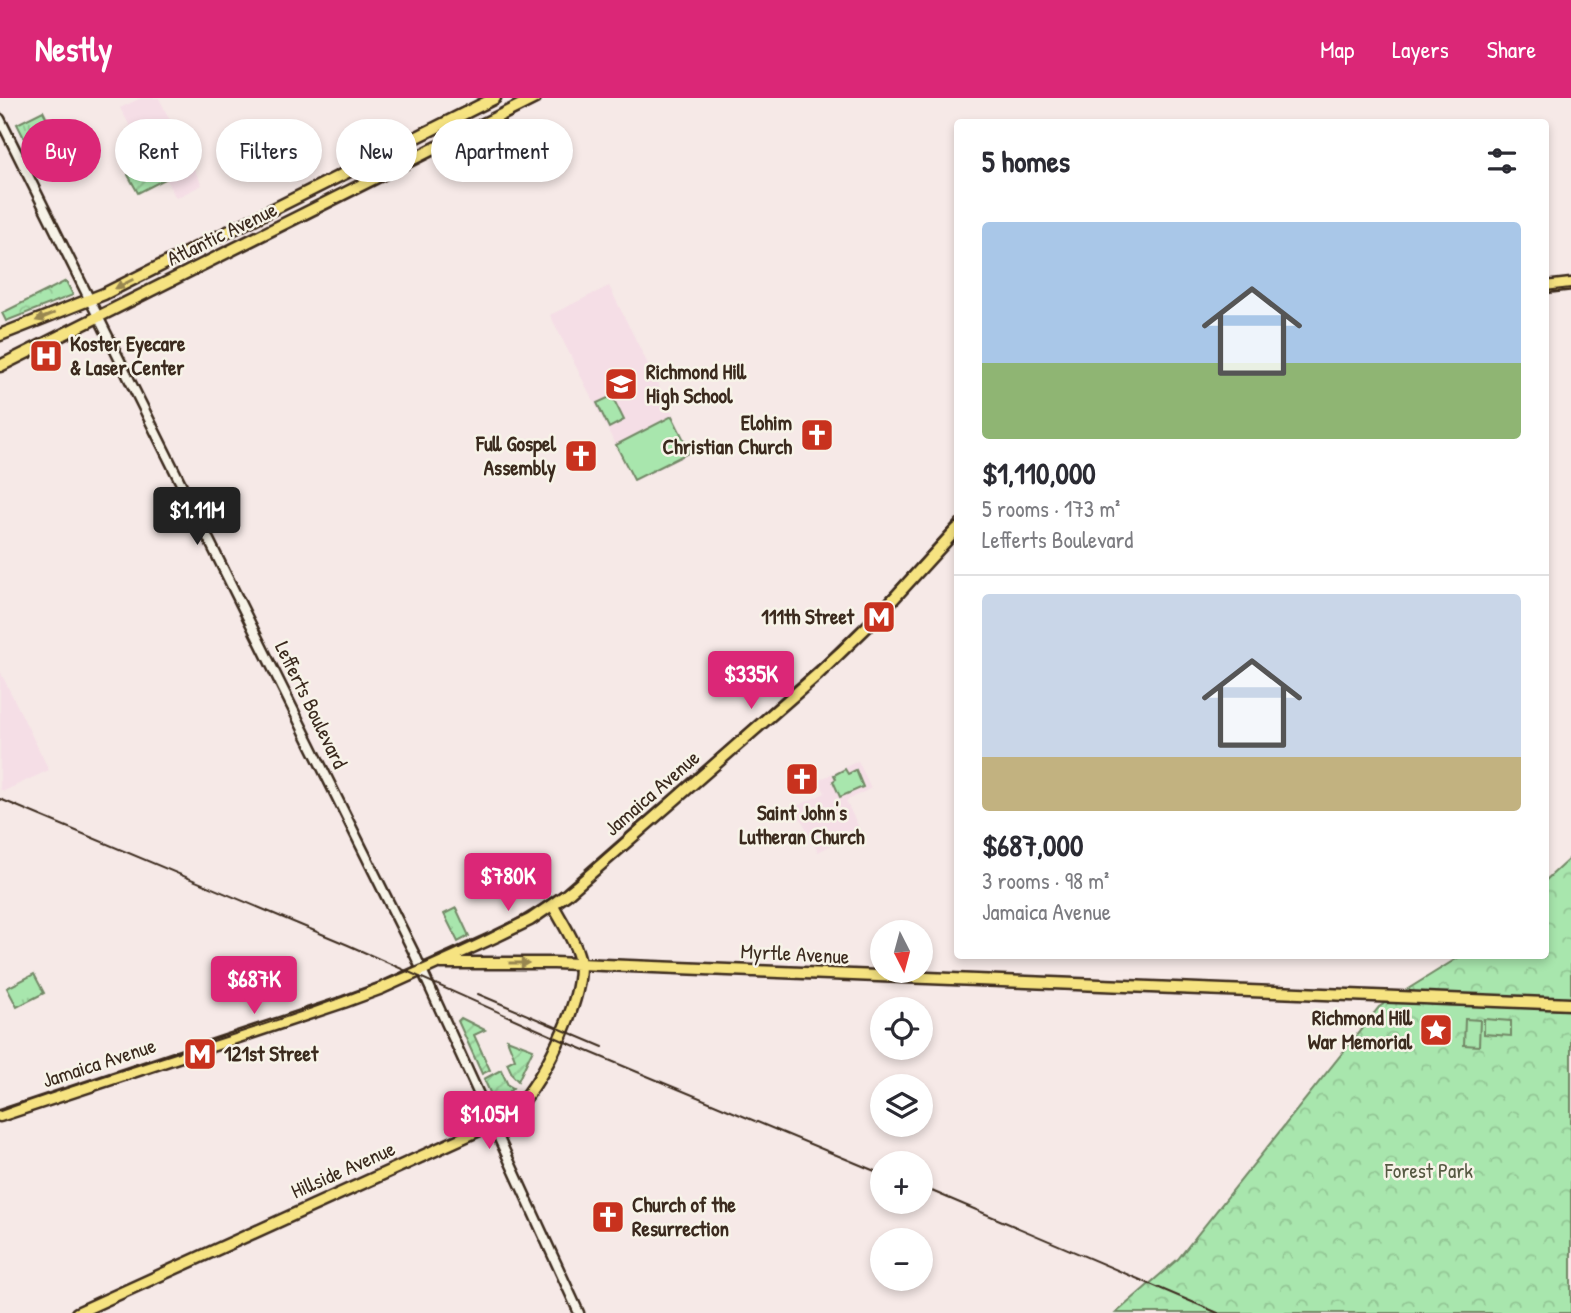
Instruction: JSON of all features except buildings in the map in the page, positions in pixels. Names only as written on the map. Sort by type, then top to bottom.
[{"type":"main road","name":"Atlantic Avenue","points":[[0,335],[90,299],[495,98]]},
{"type":"main road","name":"Atlantic Avenue","points":[[0,366],[535,98]]},
{"type":"main road","points":[[1549,287],[1571,284]]},
{"type":"main road","name":"Jamaica Avenue","points":[[0,1116],[382,988],[530,920],[553,905],[817,675],[881,612],[954,532]]},
{"type":"main road","points":[[553,905],[579,957],[579,965]]},
{"type":"main road","points":[[475,946],[484,963]]},
{"type":"main road","name":"Myrtle Avenue","points":[[438,963],[579,965],[1571,1004]]},
{"type":"main road","name":"Hillside Avenue","points":[[77,1313],[493,1124],[521,1103],[536,1082],[566,1023],[578,983],[579,965]]},
{"type":"street","name":"Lefferts Boulevard","points":[[0,118],[422,970],[579,1313]]},
{"type":"shaded area","points":[[141,98],[159,98],[169,119],[126,119],[120,108]]},
{"type":"shaded area","points":[[168,182],[201,182],[202,185],[176,198]]},
{"type":"shaded area","name":"Richmond Hill High School","points":[[609,286],[692,453],[634,482],[550,315]]},
{"type":"shaded area","points":[[0,671],[49,770],[4,791],[0,789]]},
{"type":"shaded area","points":[[858,761],[871,788],[846,801],[860,830],[818,852],[795,807],[825,793],[819,780]]},
{"type":"green space","points":[[43,111],[47,119],[27,119]]},
{"type":"green space","points":[[132,182],[159,182],[138,193]]},
{"type":"green space","points":[[66,281],[73,295],[6,321],[2,313]]},
{"type":"green space","points":[[612,396],[624,420],[609,428],[597,403]]},
{"type":"green space","points":[[672,416],[690,452],[634,480],[616,445]]},
{"type":"green space","points":[[845,769],[848,774],[856,770],[863,787],[840,797],[833,781],[836,779],[834,775]]},
{"type":"green space","name":"Forest Park","points":[[1571,857],[1571,1313],[1116,1313],[1178,1259],[1379,1007],[1456,959],[1549,959],[1549,877]]},
{"type":"green space","points":[[456,908],[469,936],[458,942],[444,914]]},
{"type":"green space","points":[[34,974],[44,993],[17,1007],[7,988]]},
{"type":"green space","points":[[461,1018],[485,1030],[474,1035],[490,1070],[482,1074],[458,1021]]},
{"type":"green space","points":[[1465,1019],[1480,1020],[1479,1046],[1464,1045]]},
{"type":"green space","points":[[1484,1019],[1511,1021],[1511,1036],[1484,1034]]},
{"type":"green space","points":[[507,1039],[533,1049],[518,1081],[507,1063],[515,1059]]},
{"type":"green space","points":[[501,1070],[508,1085],[513,1088],[495,1104],[484,1079]]},
{"type":"railway","points":[[1549,291],[1571,288]]},
{"type":"railway","points":[[0,1111],[268,1023],[374,985],[484,936],[539,906],[574,881],[838,647],[954,522]]},
{"type":"railway","points":[[0,799],[348,945],[568,1043],[870,1169]]},
{"type":"railway","points":[[478,994],[603,1047]]},
{"type":"railway","points":[[933,1192],[1218,1313]]},
{"type":"place","name":"Koster Eyecare & Laser Center","points":[[46,356]]},
{"type":"place","name":"Richmond Hill High School","points":[[621,384]]},
{"type":"place","name":"Elohim Christian Church","points":[[817,435]]},
{"type":"place","name":"Full Gospel Assembly","points":[[581,456]]},
{"type":"place","name":"111th Street","points":[[879,617]]},
{"type":"place","name":"Saint John's Lutheran Church","points":[[802,779]]},
{"type":"place","name":"Richmond Hill War Memorial","points":[[1436,1030]]},
{"type":"place","name":"121st Street","points":[[200,1054]]},
{"type":"place","name":"Church of the Resurrection","points":[[608,1217]]}]
